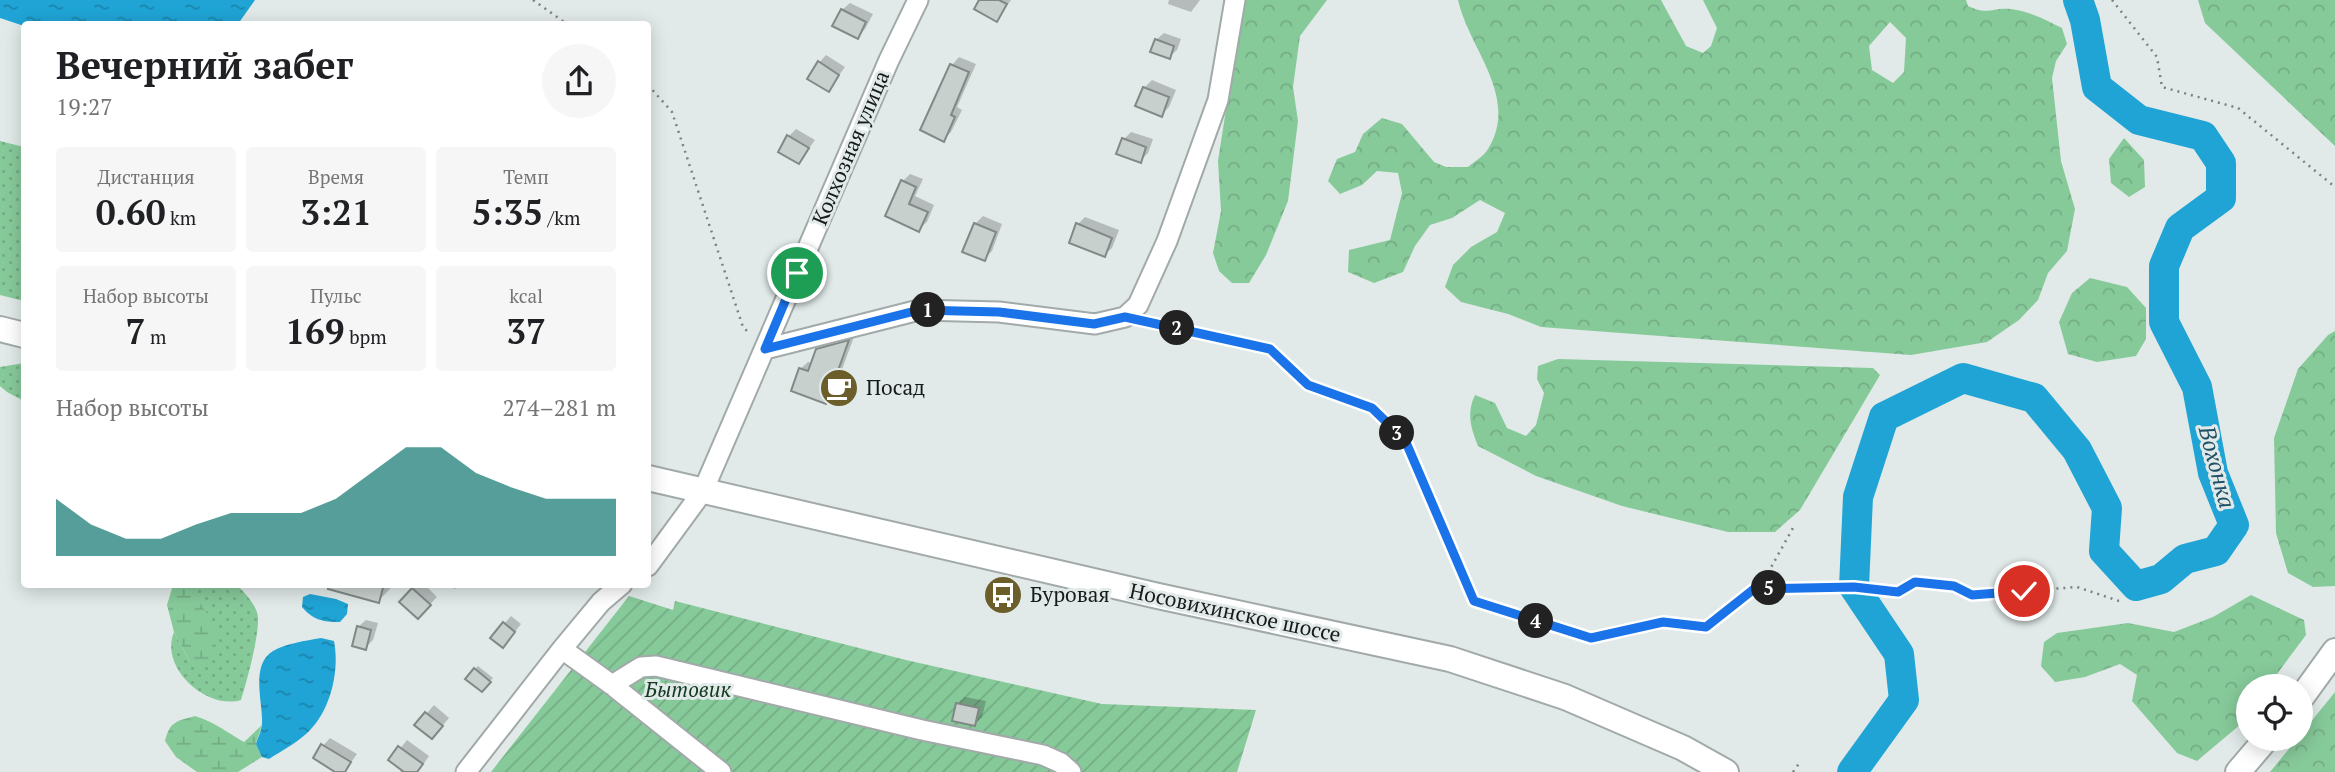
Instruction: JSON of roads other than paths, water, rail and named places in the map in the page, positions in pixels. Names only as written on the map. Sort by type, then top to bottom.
[{"type":"main road","points":[[0,329],[21,334]]},
{"type":"main road","name":"Носовихинское шоссе","points":[[651,479],[1144,593],[1450,659],[1565,697],[1683,748],[1726,772]]},
{"type":"main road","points":[[2313,681],[2335,651]]},
{"type":"main road","points":[[2238,772],[2256,751]]},
{"type":"street","name":"Колхозная улица","points":[[651,562],[703,491],[889,60],[918,0]]},
{"type":"street","points":[[765,349],[919,310],[999,312],[1094,324],[1125,317],[1138,305],[1167,241],[1219,100],[1235,0]]},
{"type":"street","points":[[466,772],[562,649],[601,602],[617,588]]},
{"type":"street","points":[[562,649],[722,772]]},
{"type":"street","points":[[612,685],[641,667],[656,666],[922,730],[1043,755],[1061,763],[1071,772]]},
{"type":"water","points":[[0,0],[255,0],[240,21],[21,21],[21,25],[0,18]]},
{"type":"water","points":[[310,594],[348,604],[347,614],[340,622],[323,621],[314,617],[302,607],[303,597]]},
{"type":"water","points":[[321,638],[334,641],[336,653],[334,679],[327,704],[306,734],[269,759],[262,757],[256,744],[262,726],[259,684],[262,665],[266,657],[278,648]]},
{"type":"waterway","name":"Вохонка","points":[[1852,772],[1904,700],[1899,654],[1854,587],[1858,497],[1884,417],[1963,378],[2034,398],[2077,450],[2107,508],[2104,551],[2136,586],[2161,579],[2185,559],[2216,551],[2234,525],[2213,473],[2197,387],[2164,322],[2164,266],[2180,228],[2221,198],[2221,163],[2203,136],[2139,120],[2097,87],[2085,20],[2078,0]]},
{"type":"place","name":"Посад","points":[[839,388]]},
{"type":"place","name":"Буровая","points":[[1003,595]]},
{"type":"park label","name":"Бытовик","points":[[688,690]]}]
